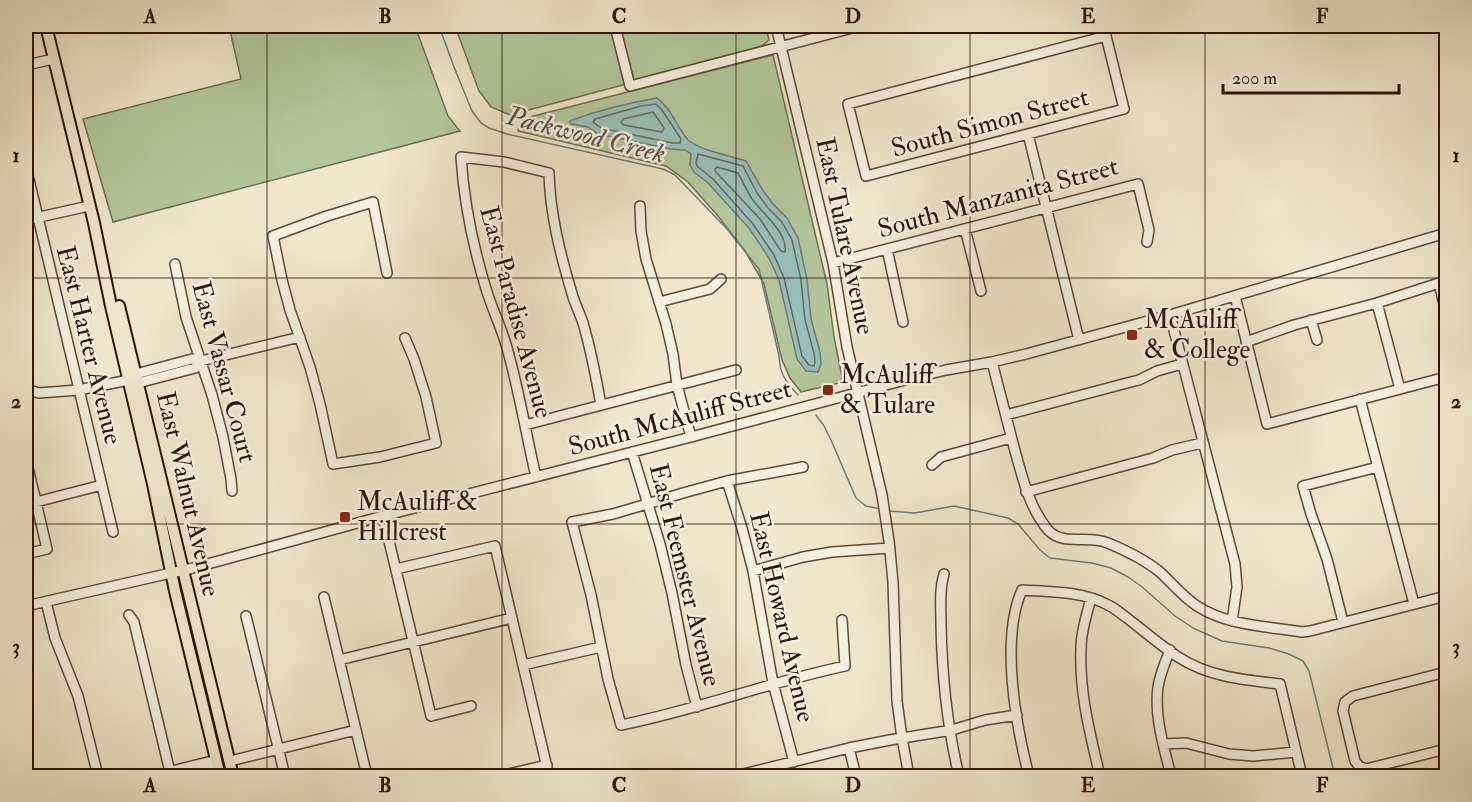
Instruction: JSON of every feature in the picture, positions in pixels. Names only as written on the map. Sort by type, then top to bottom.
[{"type":"main road","name":"East Walnut Avenue","points":[[46,26],[89,206],[117,302],[233,777]]},
{"type":"main road","name":"East Walnut Avenue","points":[[135,379],[172,573],[220,777]]},
{"type":"main road","points":[[202,703],[214,723],[220,750],[230,761]]},
{"type":"main road","points":[[217,764],[227,777]]},
{"type":"street","points":[[615,26],[630,86],[855,26]]},
{"type":"street","name":"East Tulare Avenue","points":[[776,26],[833,263],[844,332],[883,504],[890,548],[895,682],[909,777]]},
{"type":"street","points":[[1103,26],[1106,36]]},
{"type":"street","name":"South Simon Street","points":[[1106,36],[1124,110],[866,176],[848,104],[1106,36]]},
{"type":"street","points":[[26,65],[54,58]]},
{"type":"street","points":[[1028,134],[1080,340]]},
{"type":"street","name":"East Paradise Avenue","points":[[536,477],[519,391],[470,229],[461,157],[504,162],[549,173],[558,241],[591,352],[601,405]]},
{"type":"street","name":"East Harter Avenue","points":[[26,167],[113,532]]},
{"type":"street","name":"South Manzanita Street","points":[[833,263],[1138,184],[1149,230],[1147,242]]},
{"type":"street","points":[[387,273],[373,202],[273,236],[282,280],[320,404],[333,464],[380,457],[436,443],[426,397],[405,338]]},
{"type":"street","points":[[26,219],[89,206]]},
{"type":"street","points":[[640,206],[641,231],[646,259],[666,324],[677,385],[691,437]]},
{"type":"street","points":[[964,229],[981,291]]},
{"type":"street","name":"South McAuliff Street","points":[[26,606],[172,573],[926,374],[992,362],[1080,340],[1446,233]]},
{"type":"street","points":[[887,249],[903,322]]},
{"type":"street","name":"East Vassar Court","points":[[175,264],[186,317],[212,394],[223,437],[232,491]]},
{"type":"street","points":[[659,302],[710,289],[721,279]]},
{"type":"street","points":[[1246,342],[1311,320],[1439,284],[1446,313]]},
{"type":"street","points":[[1235,296],[1267,424],[1446,377]]},
{"type":"street","points":[[1377,303],[1400,389]]},
{"type":"street","points":[[1170,315],[1236,570],[1236,597],[1232,621]]},
{"type":"street","points":[[1311,320],[1317,340]]},
{"type":"street","points":[[26,389],[39,393],[78,390],[195,368],[201,361],[300,337]]},
{"type":"street","points":[[992,362],[1026,492],[1047,528],[1056,536],[1064,539],[1104,541],[1145,560],[1194,605],[1224,619],[1302,632],[1446,596]]},
{"type":"street","points":[[1006,415],[1140,380],[1156,371],[1182,364]]},
{"type":"street","points":[[525,425],[736,370]]},
{"type":"street","points":[[1360,399],[1414,604]]},
{"type":"street","points":[[932,465],[941,457],[1011,438]]},
{"type":"street","points":[[1026,492],[1202,443]]},
{"type":"street","name":"East Feemster Avenue","points":[[632,452],[665,564],[697,707]]},
{"type":"street","points":[[26,459],[48,549],[26,554]]},
{"type":"street","points":[[1343,622],[1327,559],[1304,486],[1378,466]]},
{"type":"street","points":[[803,467],[727,482],[613,514],[572,522],[591,595],[608,680],[621,725],[660,717],[773,683],[845,666],[842,620]]},
{"type":"street","name":"East Howard Avenue","points":[[727,482],[753,571],[773,683],[794,762]]},
{"type":"street","points":[[36,502],[102,485]]},
{"type":"street","points":[[383,516],[431,716],[471,706]]},
{"type":"street","points":[[396,569],[495,546],[549,777]]},
{"type":"street","points":[[753,571],[832,552],[890,548]]},
{"type":"street","points":[[944,574],[941,585],[944,683],[959,777]]},
{"type":"street","points":[[1029,777],[1023,753],[1012,671],[1015,618],[1022,590],[1073,594],[1091,598],[1109,605],[1180,658],[1218,675],[1239,680],[1280,684],[1302,777]]},
{"type":"street","points":[[324,597],[367,777]]},
{"type":"street","points":[[1091,598],[1081,646],[1081,677],[1084,707],[1100,777]]},
{"type":"street","points":[[46,602],[55,638],[78,696],[98,777]]},
{"type":"street","points":[[129,615],[134,622],[173,776]]},
{"type":"street","points":[[246,616],[285,777]]},
{"type":"street","points":[[339,660],[512,618]]},
{"type":"street","points":[[523,664],[601,647]]},
{"type":"street","points":[[1170,650],[1158,687],[1158,718],[1171,777]]},
{"type":"street","points":[[1446,672],[1353,696],[1345,702],[1343,711],[1355,761],[1366,769],[1446,748]]},
{"type":"street","points":[[735,777],[849,748],[950,730],[985,720],[1017,715]]},
{"type":"street","points":[[230,761],[356,730]]},
{"type":"street","points":[[1163,744],[1186,743],[1229,754],[1253,756],[1296,752]]},
{"type":"street","points":[[849,748],[856,777]]},
{"type":"street","points":[[173,776],[176,770],[208,762],[217,764]]},
{"type":"street","points":[[500,777],[547,765]]},
{"type":"green space","points":[[229,26],[415,26],[448,116],[460,131],[113,222],[83,119],[241,79]]},
{"type":"green space","points":[[455,26],[766,26],[769,40],[758,49],[510,115],[491,107],[479,91]]},
{"type":"green space","points":[[773,55],[827,284],[842,377],[839,383],[801,392],[790,378],[782,360],[764,284],[745,251],[688,182],[666,166],[518,131],[521,121],[526,118]]},
{"type":"water","points":[[657,98],[693,144],[746,161],[762,189],[787,218],[798,238],[807,279],[811,319],[820,352],[821,364],[818,372],[806,371],[797,359],[779,280],[769,258],[749,228],[708,183],[694,172],[690,165],[691,154],[685,150],[598,134],[588,127],[570,122],[604,110]]},
{"type":"waterway","name":"Packwood Creek","points":[[439,26],[472,111],[481,123],[507,134],[663,169],[675,175],[727,229],[759,269],[782,373],[798,395]]},
{"type":"waterway","name":"Packwood Creek","points":[[816,415],[831,440],[856,498],[866,506],[881,509]]},
{"type":"waterway","name":"Packwood Creek","points":[[889,511],[915,513],[954,506],[1008,518],[1018,524],[1050,558],[1092,563],[1111,568],[1141,586],[1175,616],[1193,628],[1222,641],[1269,648],[1303,661],[1309,671],[1335,776]]},
{"type":"waterway","name":"Packwood Creek","points":[[1428,776],[1446,771]]},
{"type":"place","name":"McAuliff & College","points":[[1132,335]]},
{"type":"place","name":"McAuliff & Tulare","points":[[828,390]]},
{"type":"place","name":"McAuliff & Hillcrest","points":[[345,517]]}]
